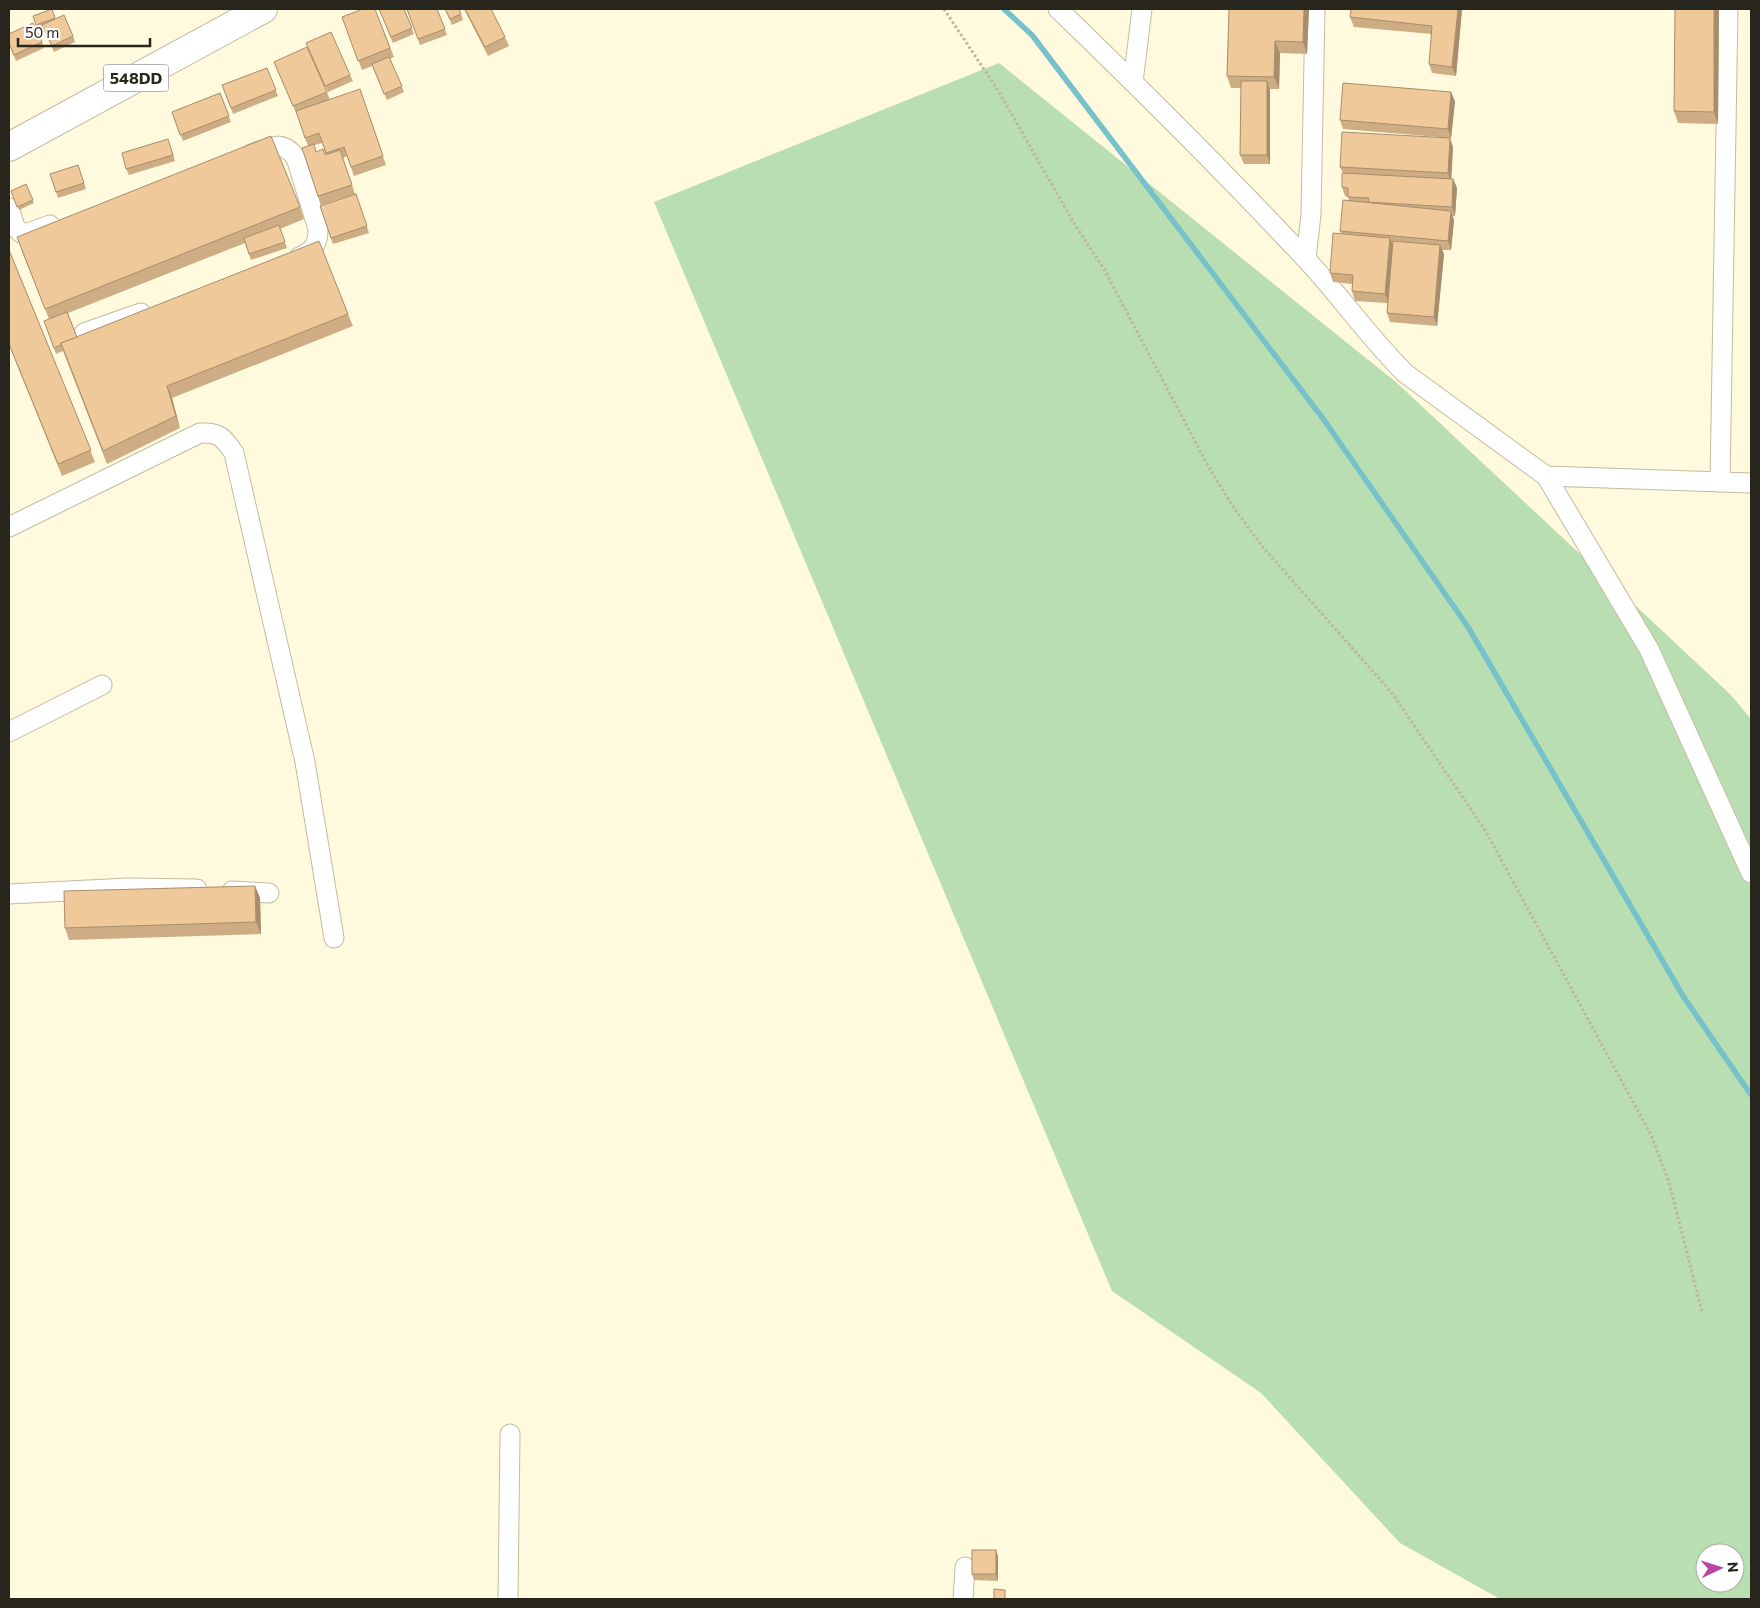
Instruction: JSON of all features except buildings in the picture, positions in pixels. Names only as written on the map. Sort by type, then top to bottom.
[{"type":"highway","name":"548DD","points":[[9,147],[263,9]]},
{"type":"street","points":[[1058,9],[1134,82],[1306,259],[1406,374],[1546,476],[1649,649],[1751,873]]},
{"type":"street","points":[[1134,82],[1141,36],[1142,9]]},
{"type":"street","points":[[1306,259],[1311,214],[1315,9]]},
{"type":"street","points":[[1720,482],[1728,9]]},
{"type":"street","points":[[238,159],[279,145],[290,148],[296,158],[314,212],[318,240],[314,249],[284,262]]},
{"type":"street","points":[[9,208],[15,227],[21,233],[28,233],[64,220]]},
{"type":"street","points":[[84,333],[157,307]]},
{"type":"street","points":[[9,526],[200,433],[214,433],[226,441],[234,453],[305,762],[334,938]]},
{"type":"street","points":[[1546,476],[1751,484]]},
{"type":"street","points":[[9,732],[102,685]]},
{"type":"street","points":[[9,894],[128,888],[193,888],[269,893]]},
{"type":"street","points":[[508,1599],[510,1434]]},
{"type":"street","points":[[963,1599],[964,1567]]},
{"type":"path","points":[[944,9],[999,92],[1075,225],[1104,269],[1207,464],[1230,502],[1262,545],[1392,693],[1484,830],[1651,1135],[1668,1182],[1702,1312]]},
{"type":"green space","points":[[999,63],[1397,383],[1731,695],[1751,719],[1751,1599],[1500,1599],[1400,1543],[1261,1393],[1112,1291],[654,202]]},
{"type":"waterway","points":[[1004,9],[1032,35],[1324,420],[1468,627],[1683,996],[1751,1095]]}]
